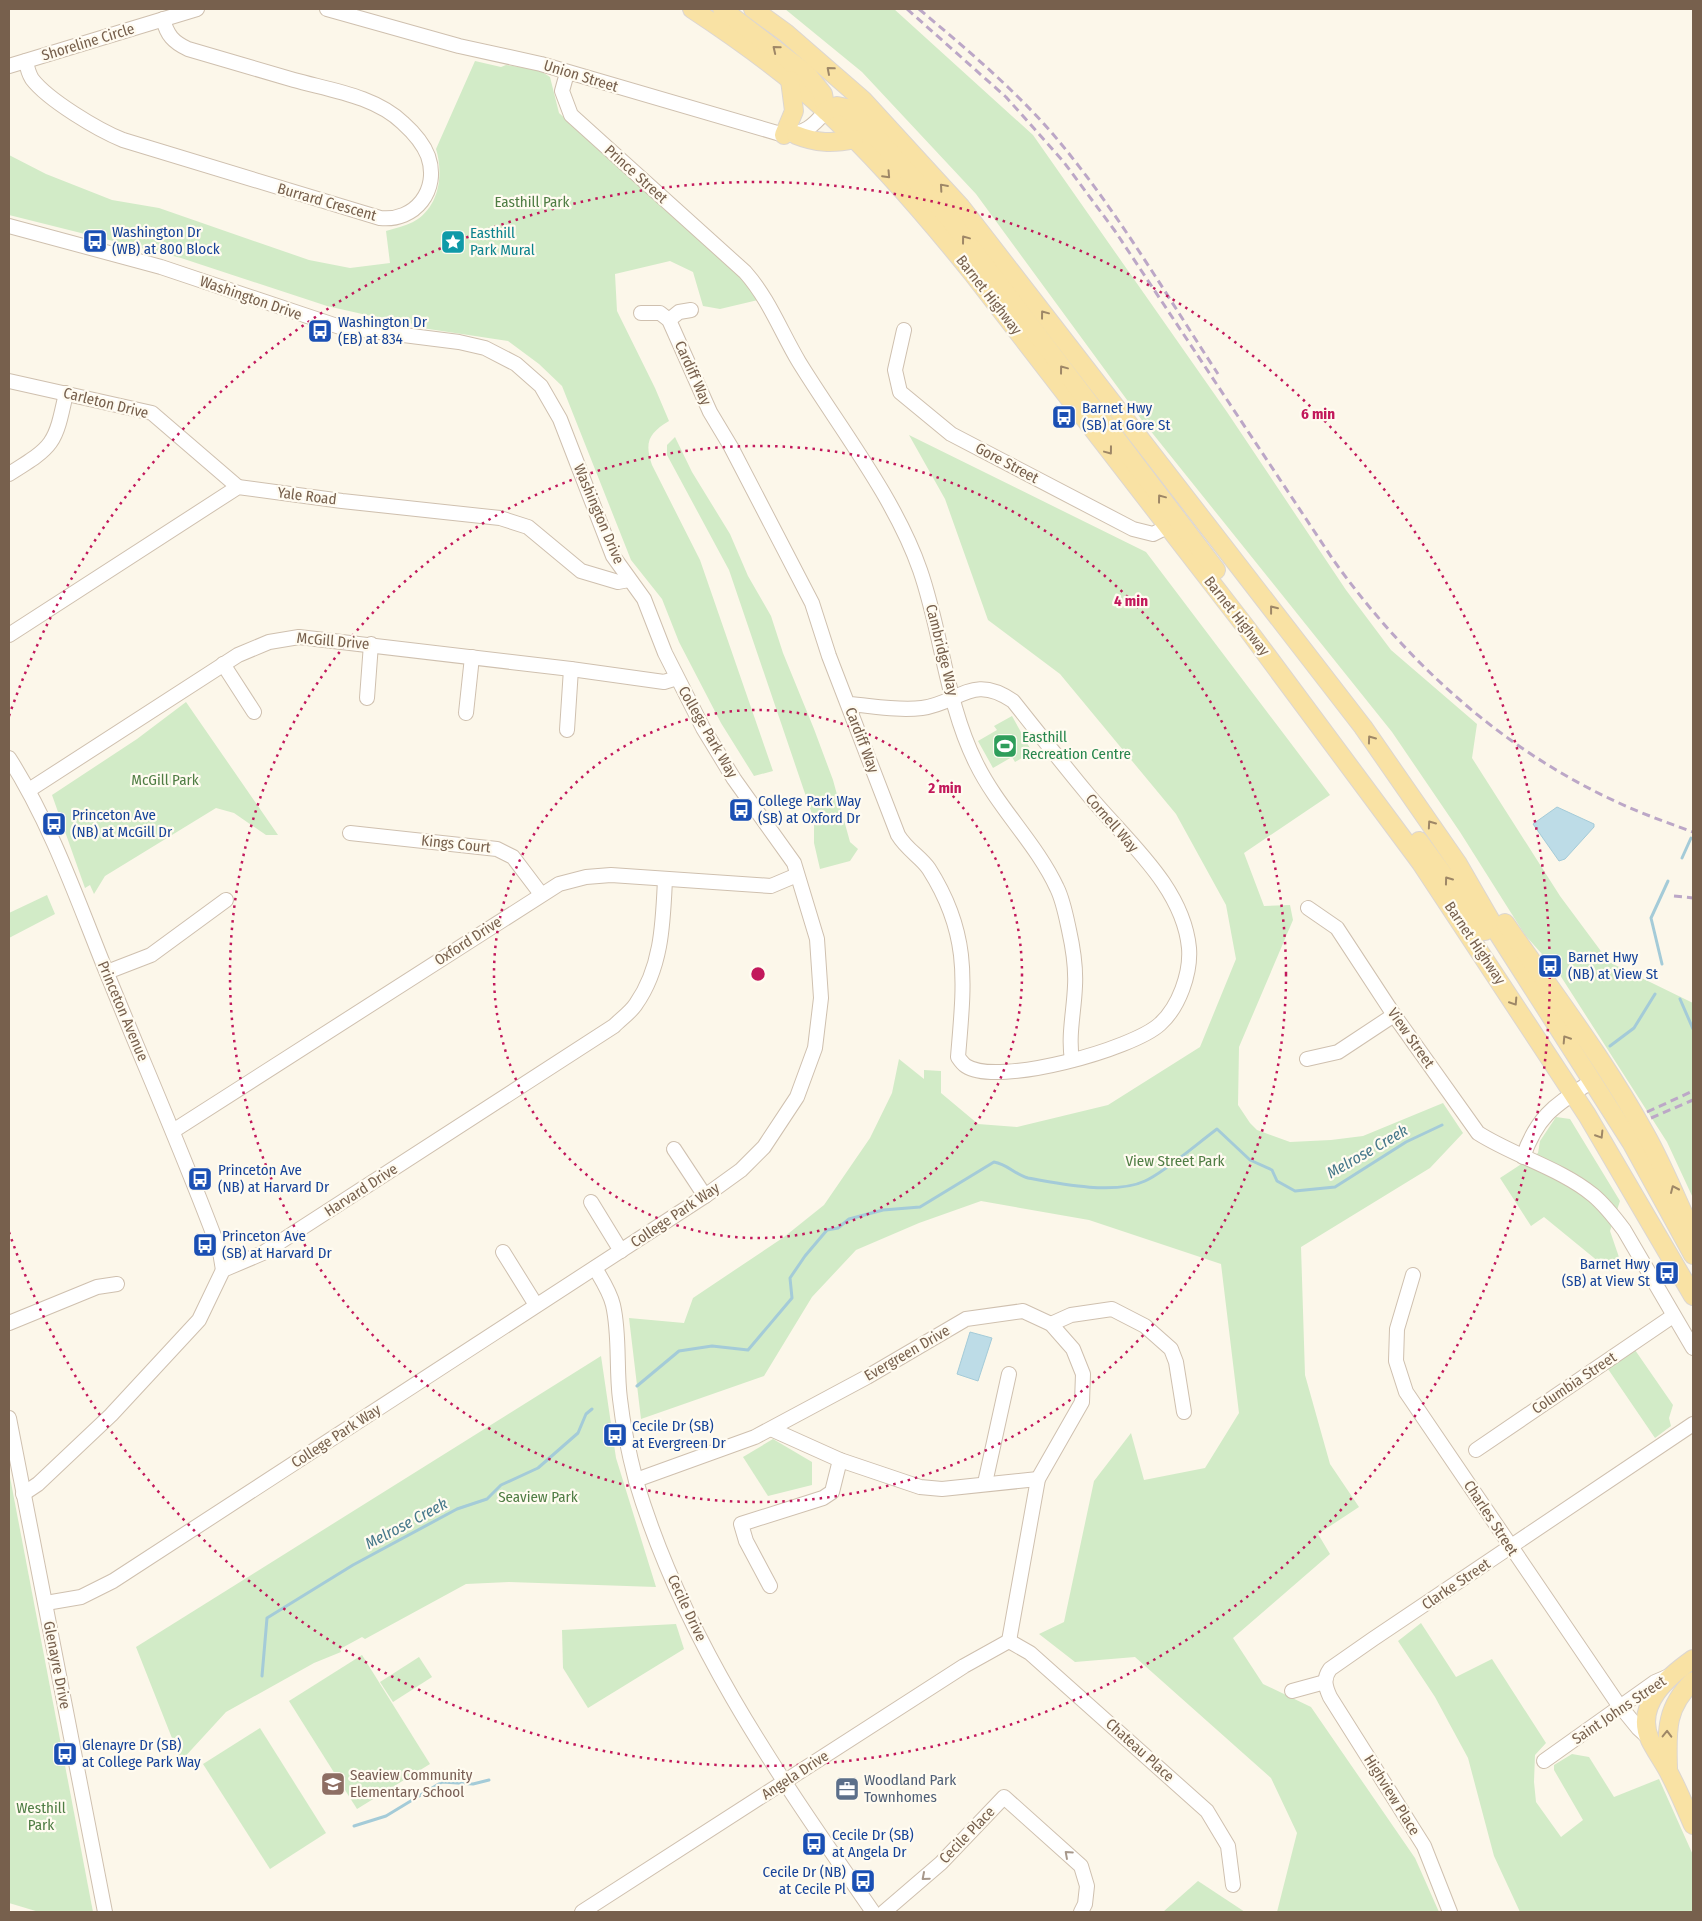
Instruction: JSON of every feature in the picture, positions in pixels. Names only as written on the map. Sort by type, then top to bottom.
[{"type":"main road","name":"Barnet Highway","points":[[692,9],[790,80],[826,111],[854,139],[935,227],[1174,524],[1248,630],[1415,855],[1612,1154],[1693,1296]]},
{"type":"main road","points":[[722,9],[807,74],[823,94],[826,111],[837,106],[847,108],[878,139],[948,217],[1174,524],[1330,720],[1492,942],[1522,972]]},
{"type":"main road","name":"Barnet Highway","points":[[753,9],[786,33],[863,100],[961,207],[1363,727],[1458,864],[1522,972],[1631,1142],[1693,1255]]},
{"type":"main road","points":[[790,80],[794,111],[790,135],[813,142],[841,142],[854,139]]},
{"type":"main road","name":"Barnet Highway","points":[[1458,864],[1486,896],[1593,1048],[1646,1134],[1674,1189],[1693,1234]]},
{"type":"main road","name":"Saint Johns Street","points":[[1669,1676],[1693,1659]]},
{"type":"main road","points":[[1669,1676],[1659,1688],[1651,1703],[1648,1723],[1650,1739],[1669,1771],[1693,1825]]},
{"type":"main road","name":"Saint Johns Street","points":[[1669,1771],[1668,1724],[1678,1698],[1693,1681]]},
{"type":"street","name":"Shoreline Circle","points":[[9,66],[197,9]]},
{"type":"street","name":"Union Street","points":[[327,9],[459,46],[541,64],[567,73],[790,135]]},
{"type":"street","name":"Burrard Crescent","points":[[26,61],[31,78],[44,92],[107,134],[123,140],[380,218],[406,215],[421,203],[429,190],[431,177],[427,154],[416,136],[392,114],[361,99],[188,49],[172,40],[163,19]]},
{"type":"street","name":"Prince Street","points":[[567,73],[562,92],[565,106],[571,114],[736,264]]},
{"type":"street","points":[[790,135],[813,127],[826,111]]},
{"type":"street","name":"Washington Drive","points":[[9,226],[162,267],[340,327],[458,342],[485,348],[505,356],[534,380],[553,403],[613,556],[629,580]]},
{"type":"street","name":"Cambridge Way","points":[[736,264],[757,286],[766,300],[798,360],[885,497],[911,548],[929,598],[953,696],[976,762],[986,782],[1032,844],[1058,890],[1070,931],[1075,975],[1069,1043],[1072,1060]]},
{"type":"street","points":[[641,313],[660,313],[669,320],[680,312],[691,310]]},
{"type":"street","name":"Cardiff Way","points":[[669,320],[710,412],[732,447],[812,603],[898,835],[910,851],[927,866],[952,912],[960,938],[963,980],[958,1057],[966,1066],[985,1070],[1025,1070],[1072,1060]]},
{"type":"street","name":"Gore Street","points":[[904,330],[895,370],[900,392],[951,434],[1133,528],[1153,534],[1174,524]]},
{"type":"street","name":"Carleton Drive","points":[[9,380],[152,413],[238,487]]},
{"type":"street","points":[[9,474],[49,447],[56,433],[66,392]]},
{"type":"street","points":[[9,635],[238,487]]},
{"type":"street","name":"Yale Road","points":[[238,487],[342,501],[500,518],[528,527],[581,572],[618,582],[629,580]]},
{"type":"street","name":"College Park Way","points":[[46,1603],[81,1597],[113,1580],[705,1196],[740,1170],[764,1147],[797,1097],[815,1048],[821,998],[816,940],[798,875],[794,863],[782,844],[734,779],[709,736],[665,653],[644,598],[629,580]]},
{"type":"street","name":"McGill Drive","points":[[29,790],[223,664],[249,650],[288,638],[371,644],[571,668],[664,682],[677,678]]},
{"type":"street","points":[[367,698],[371,644]]},
{"type":"street","points":[[466,713],[472,657]]},
{"type":"street","points":[[223,664],[254,712]]},
{"type":"street","points":[[567,730],[571,668]]},
{"type":"street","name":"Cornell Way","points":[[848,704],[908,709],[925,707],[967,691],[987,688],[998,690],[1013,701],[1086,793],[1157,876],[1170,895],[1184,926],[1189,948],[1188,967],[1182,988],[1171,1012],[1147,1033],[1105,1051],[1072,1060]]},
{"type":"street","name":"Princeton Avenue","points":[[9,758],[29,790],[68,877],[173,1131],[220,1252],[223,1270]]},
{"type":"street","name":"Kings Court","points":[[350,833],[488,847],[505,851],[520,864],[541,894]]},
{"type":"street","name":"Oxford Drive","points":[[173,1131],[541,894],[567,881],[611,875],[770,886],[798,875]]},
{"type":"street","name":"Harvard Drive","points":[[223,1270],[263,1253],[614,1026],[636,1006],[653,971],[658,956],[665,879]]},
{"type":"street","points":[[107,972],[151,955],[226,900]]},
{"type":"street","name":"View Street","points":[[1308,908],[1337,928],[1394,1015],[1478,1133],[1572,1182],[1593,1195],[1610,1212],[1624,1230],[1693,1348]]},
{"type":"street","points":[[1307,1059],[1338,1052],[1394,1015]]},
{"type":"street","points":[[1523,1157],[1538,1123],[1549,1111],[1592,1080]]},
{"type":"street","points":[[674,1149],[705,1196]]},
{"type":"street","points":[[591,1202],[621,1251]]},
{"type":"street","points":[[503,1252],[536,1305]]},
{"type":"street","name":"Cecile Drive","points":[[595,1268],[613,1306],[620,1400],[636,1480],[663,1555],[712,1662],[739,1713],[783,1783],[873,1912]]},
{"type":"street","points":[[23,1494],[38,1484],[111,1415],[199,1320],[223,1270]]},
{"type":"street","name":"Charles Street","points":[[1413,1276],[1397,1329],[1396,1361],[1406,1392],[1620,1706],[1650,1739]]},
{"type":"street","points":[[9,1323],[97,1287],[117,1284]]},
{"type":"street","points":[[1051,1324],[1071,1315],[1112,1309],[1145,1326],[1171,1349],[1176,1362],[1184,1412]]},
{"type":"street","name":"Evergreen Drive","points":[[636,1480],[756,1437],[868,1377],[966,1320],[1023,1311],[1051,1324],[1073,1349],[1083,1374],[1082,1402],[1038,1478],[1009,1641]]},
{"type":"street","name":"Columbia Street","points":[[1476,1450],[1673,1316]]},
{"type":"street","points":[[985,1484],[1009,1374]]},
{"type":"street","name":"Glenayre Drive","points":[[9,1418],[105,1912]]},
{"type":"street","name":"Clarke Street","points":[[1325,1682],[1325,1676],[1330,1669],[1693,1424]]},
{"type":"street","points":[[771,1429],[840,1460],[920,1487],[942,1489],[1038,1478]]},
{"type":"street","points":[[770,1586],[746,1541],[741,1524],[823,1498],[832,1492],[840,1460]]},
{"type":"street","name":"Angela Drive","points":[[582,1912],[964,1666],[1009,1641]]},
{"type":"street","name":"Chateau Place","points":[[1009,1641],[1030,1653],[1208,1811],[1228,1846],[1233,1885]]},
{"type":"street","name":"Saint Johns Street","points":[[1544,1761],[1655,1682],[1669,1676]]},
{"type":"street","points":[[1292,1691],[1325,1682]]},
{"type":"street","name":"Highview Place","points":[[1325,1682],[1330,1697],[1424,1846],[1450,1912]]},
{"type":"street","name":"Cecile Place","points":[[884,1912],[941,1863],[1004,1797],[1081,1866],[1087,1886],[1085,1904],[1081,1912]]},
{"type":"green space","points":[[785,9],[894,9],[1033,135],[1227,412],[1346,590],[1391,650],[1477,724],[1472,758],[1560,896],[1609,962],[1693,1003],[1693,1198],[1667,1142],[1558,972],[1525,935],[1460,832],[1392,732],[1141,419],[976,194],[862,72]]},
{"type":"green space","name":"Easthill Park","points":[[475,61],[501,67],[506,65],[539,70],[550,77],[559,113],[740,276],[758,300],[720,309],[703,306],[693,272],[670,261],[615,274],[617,311],[669,421],[657,430],[650,439],[648,450],[652,465],[700,560],[773,771],[754,776],[721,723],[679,642],[662,599],[631,560],[562,386],[539,364],[508,341],[422,328],[403,320],[371,316],[327,306],[181,258],[9,215],[9,155],[46,174],[112,200],[159,208],[309,260],[350,268],[390,263],[386,231],[413,222],[422,216],[434,200],[439,180],[436,149]]},
{"type":"green space","name":"View Street Park","points":[[909,435],[1146,552],[1330,795],[1244,853],[1264,906],[1290,905],[1293,920],[1239,1047],[1238,1105],[1250,1123],[1257,1130],[1290,1142],[1331,1140],[1363,1136],[1443,1103],[1463,1133],[1430,1168],[1301,1247],[1305,1375],[1330,1464],[1359,1507],[1318,1534],[1330,1554],[1233,1638],[1263,1684],[1311,1707],[1415,1858],[1439,1912],[1277,1912],[1297,1833],[1271,1778],[1135,1657],[1075,1662],[1039,1634],[1064,1622],[1094,1481],[1131,1433],[1144,1480],[1205,1468],[1239,1413],[1221,1264],[1089,1220],[981,1201],[919,1223],[856,1250],[812,1297],[764,1376],[641,1419],[629,1318],[684,1323],[693,1298],[784,1237],[824,1205],[870,1138],[892,1093],[899,1059],[924,1079],[924,1070],[941,1071],[941,1093],[978,1124],[1017,1127],[1108,1105],[1200,1047],[1236,959],[1226,905],[1176,814],[1060,674],[988,620],[945,499]]},
{"type":"green space","points":[[675,437],[692,472],[730,534],[748,576],[771,616],[783,653],[833,780],[850,842],[858,849],[850,861],[820,869],[814,843],[814,820],[729,570],[667,455],[667,445]]},
{"type":"green space","name":"McGill Park","points":[[186,702],[278,835],[266,835],[234,813],[216,808],[105,876],[94,894],[90,885],[85,888],[52,795],[137,739]]},
{"type":"green space","name":"Easthill Recreation Centre","points":[[1012,716],[1032,752],[1015,762],[1012,757],[993,768],[978,741],[997,730],[994,726]]},
{"type":"green space","points":[[47,895],[55,914],[9,938],[9,913]]},
{"type":"green space","points":[[1556,1117],[1570,1119],[1620,1201],[1610,1231],[1621,1263],[1610,1271],[1544,1217],[1531,1226],[1500,1178],[1538,1153],[1540,1141]]},
{"type":"green space","points":[[1635,1350],[1673,1405],[1669,1418],[1671,1426],[1655,1438],[1608,1369]]},
{"type":"green space","name":"Seaview Park","points":[[601,1356],[616,1458],[656,1587],[509,1582],[466,1584],[365,1639],[362,1637],[340,1649],[341,1652],[314,1663],[226,1712],[181,1761],[136,1647]]},
{"type":"green space","points":[[773,1439],[812,1462],[812,1485],[768,1496],[743,1457]]},
{"type":"green space","name":"Westhill Park","points":[[9,1472],[93,1912],[39,1912],[9,1903]]},
{"type":"green space","points":[[1421,1623],[1456,1677],[1492,1659],[1546,1743],[1535,1755],[1534,1782],[1536,1802],[1561,1837],[1583,1820],[1554,1770],[1554,1765],[1572,1754],[1589,1757],[1614,1797],[1659,1779],[1693,1855],[1693,1912],[1520,1912],[1494,1856],[1468,1758],[1435,1697],[1398,1641]]},
{"type":"green space","points":[[676,1624],[684,1649],[588,1708],[563,1668],[562,1630]]},
{"type":"green space","points":[[362,1655],[430,1764],[357,1809],[289,1701]]},
{"type":"green space","points":[[419,1657],[432,1677],[393,1702],[380,1682]]},
{"type":"green space","points":[[260,1728],[326,1833],[270,1869],[203,1764]]},
{"type":"green space","points":[[1198,1881],[1245,1912],[1163,1912]]},
{"type":"water","points":[[1557,807],[1594,824],[1594,827],[1565,859],[1559,861],[1533,824]]},
{"type":"water","points":[[970,1332],[992,1338],[978,1381],[957,1374]]},
{"type":"waterway","points":[[1682,858],[1691,838]]},
{"type":"waterway","points":[[1662,964],[1651,918],[1668,881]]},
{"type":"waterway","name":"Melrose Creek","points":[[1610,1046],[1634,1028],[1655,994]]},
{"type":"waterway","points":[[1680,999],[1693,1029]]},
{"type":"waterway","name":"Melrose Creek","points":[[637,1386],[679,1351],[712,1346],[748,1350],[792,1298],[790,1278],[805,1256],[827,1230],[838,1228],[849,1219],[883,1210],[920,1207],[994,1162],[1019,1175],[1056,1183],[1103,1188],[1133,1185],[1153,1177],[1217,1129],[1250,1160],[1272,1170],[1277,1181],[1295,1191],[1335,1187],[1406,1142],[1442,1125]]},
{"type":"waterway","name":"Melrose Creek","points":[[262,1676],[267,1618],[353,1565],[457,1509],[487,1499],[501,1485],[538,1468],[578,1433],[586,1414],[592,1409]]},
{"type":"waterway","points":[[354,1826],[386,1816],[442,1782],[473,1784],[489,1780]]},
{"type":"railway","points":[[907,9],[1006,97],[1063,161],[1115,231],[1334,561],[1393,635],[1461,701],[1497,730],[1536,757],[1576,782],[1619,803],[1693,832]]},
{"type":"railway","points":[[919,9],[971,53],[1037,116],[1075,161],[1118,220],[1218,374]]},
{"type":"railway","points":[[1674,896],[1693,898]]},
{"type":"railway","points":[[1647,1112],[1693,1091]]},
{"type":"railway","points":[[1651,1118],[1693,1100]]},
{"type":"place","name":"Washington Dr (WB) at 800 Block","points":[[95,241]]},
{"type":"place","name":"Easthill Park Mural","points":[[453,242]]},
{"type":"place","name":"Washington Dr (EB) at 834","points":[[320,331]]},
{"type":"place","name":"Barnet Hwy (SB) at Gore St","points":[[1064,417]]},
{"type":"place","name":"Easthill Recreation Centre","points":[[1005,746]]},
{"type":"place","name":"College Park Way (SB) at Oxford Dr","points":[[741,810]]},
{"type":"place","name":"Princeton Ave (NB) at McGill Dr","points":[[54,824]]},
{"type":"place","name":"Barnet Hwy (NB) at View St","points":[[1550,966]]},
{"type":"place","name":"Princeton Ave (NB) at Harvard Dr","points":[[200,1179]]},
{"type":"place","name":"Princeton Ave (SB) at Harvard Dr","points":[[205,1245]]},
{"type":"place","name":"Barnet Hwy (SB) at View St","points":[[1667,1273]]},
{"type":"place","name":"Cecile Dr (SB) at Evergreen Dr","points":[[615,1435]]},
{"type":"place","name":"Glenayre Dr (SB) at College Park Way","points":[[65,1754]]},
{"type":"place","name":"Seaview Community Elementary School","points":[[333,1784]]},
{"type":"place","name":"Woodland Park Townhomes","points":[[847,1789]]},
{"type":"place","name":"Cecile Dr (SB) at Angela Dr","points":[[814,1844]]},
{"type":"place","name":"Cecile Dr (NB) at Cecile Pl","points":[[863,1881]]}]
